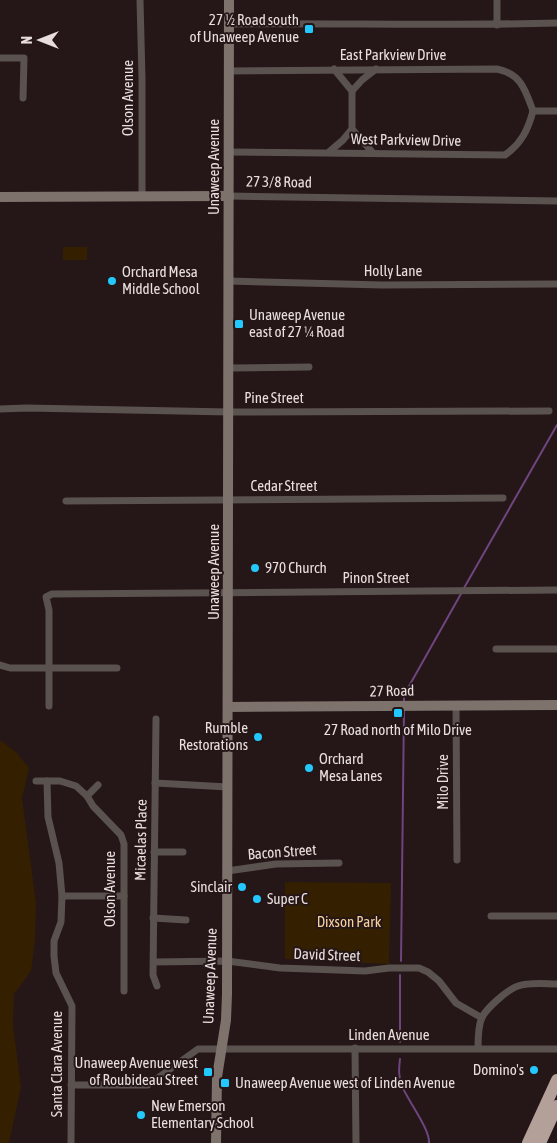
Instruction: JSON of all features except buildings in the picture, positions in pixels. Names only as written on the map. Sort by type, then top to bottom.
[{"type":"highway","points":[[528,1143],[557,1080]]},
{"type":"highway","points":[[540,1143],[557,1106]]},
{"type":"main road","name":"Unaweep Avenue","points":[[216,1143],[217,1077],[226,1020],[227,961],[229,0]]},
{"type":"main road","name":"27 3/8 Road","points":[[0,197],[229,196]]},
{"type":"main road","name":"27 Road","points":[[228,707],[557,705]]},
{"type":"street","name":"Olson Avenue","points":[[140,0],[142,197]]},
{"type":"street","points":[[497,0],[497,25]]},
{"type":"street","points":[[229,24],[369,23],[497,25],[557,23]]},
{"type":"street","points":[[0,58],[24,58],[23,98]]},
{"type":"street","points":[[329,152],[352,129],[352,91],[334,69]]},
{"type":"street","points":[[352,91],[376,69]]},
{"type":"street","name":"East Parkview Drive","points":[[229,71],[497,69],[508,71],[521,82],[533,111]]},
{"type":"street","points":[[533,111],[557,111]]},
{"type":"street","name":"West Parkview Drive","points":[[229,152],[505,155],[522,140],[529,127],[533,111]]},
{"type":"street","points":[[352,129],[373,153]]},
{"type":"street","name":"27 3/8 Road","points":[[229,196],[557,201]]},
{"type":"street","name":"Holly Lane","points":[[229,281],[382,285],[557,284]]},
{"type":"street","points":[[229,368],[308,368]]},
{"type":"street","name":"Pine Street","points":[[0,409],[229,412],[549,411]]},
{"type":"street","name":"Cedar Street","points":[[66,500],[503,498]]},
{"type":"street","name":"Pinon Street","points":[[49,668],[49,610],[46,597],[52,594],[557,590]]},
{"type":"street","points":[[496,649],[557,648]]},
{"type":"street","points":[[0,665],[10,668],[118,668]]},
{"type":"street","points":[[49,668],[49,706]]},
{"type":"street","name":"Milo Drive","points":[[456,705],[457,860]]},
{"type":"street","name":"Micaelas Place","points":[[156,718],[153,975],[157,986]]},
{"type":"street","name":"Olson Avenue","points":[[36,781],[60,781],[76,786],[121,835],[124,844],[124,990]]},
{"type":"street","name":"Santa Clara Avenue","points":[[46,781],[48,817],[59,863],[62,896],[61,922],[54,941],[54,956],[56,973],[72,1006],[70,1143]]},
{"type":"street","points":[[155,783],[228,786]]},
{"type":"street","points":[[87,796],[98,784]]},
{"type":"street","points":[[154,852],[183,852]]},
{"type":"street","name":"Bacon Street","points":[[227,871],[276,864],[340,863]]},
{"type":"street","points":[[62,896],[124,896]]},
{"type":"street","points":[[491,916],[557,916]]},
{"type":"street","points":[[154,918],[186,920]]},
{"type":"street","name":"David Street","points":[[154,962],[227,961],[280,968],[364,971],[389,968],[419,968],[428,972],[439,981],[456,1003],[482,1018]]},
{"type":"street","points":[[478,1048],[478,1034],[482,1018],[504,994],[517,986],[526,984],[557,984]]},
{"type":"street","points":[[354,1048],[356,1143]]},
{"type":"street","name":"Linden Avenue","points":[[71,1085],[148,1085],[198,1050],[557,1048]]},
{"type":"green space","points":[[63,247],[87,247],[87,260],[63,260]]},
{"type":"green space","points":[[0,740],[17,753],[29,768],[22,798],[36,903],[35,940],[31,971],[14,994],[13,1025],[21,1087],[9,1143],[0,1143]]},
{"type":"green space","name":"Dixson Park","points":[[285,882],[391,883],[389,964],[285,959]]},
{"type":"waterway","points":[[464,588],[557,425]]},
{"type":"waterway","points":[[404,702],[404,695],[462,592]]},
{"type":"waterway","points":[[401,961],[404,710]]},
{"type":"waterway","points":[[400,975],[400,1042]]},
{"type":"waterway","points":[[400,1059],[399,1072],[401,1083],[426,1130],[429,1143]]},
{"type":"place","name":"27 ½ Road south of Unaweep Avenue","points":[[309,29]]},
{"type":"place","name":"Orchard Mesa Middle School","points":[[112,281]]},
{"type":"place","name":"Unaweep Avenue east of 27 ¼ Road","points":[[239,324]]},
{"type":"place","name":"970 Church","points":[[255,568]]},
{"type":"place","name":"27 Road north of Milo Drive","points":[[398,713]]},
{"type":"place","name":"Rumble Restorations","points":[[258,737]]},
{"type":"place","name":"Orchard Mesa Lanes","points":[[309,768]]},
{"type":"place","name":"Sinclair","points":[[242,887]]},
{"type":"place","name":"Super C","points":[[257,899]]},
{"type":"place","name":"Domino's","points":[[534,1070]]},
{"type":"place","name":"Unaweep Avenue west of Roubideau Street","points":[[208,1072]]},
{"type":"place","name":"Unaweep Avenue west of Linden Avenue","points":[[225,1083]]},
{"type":"place","name":"New Emerson Elementary School","points":[[141,1115]]}]
